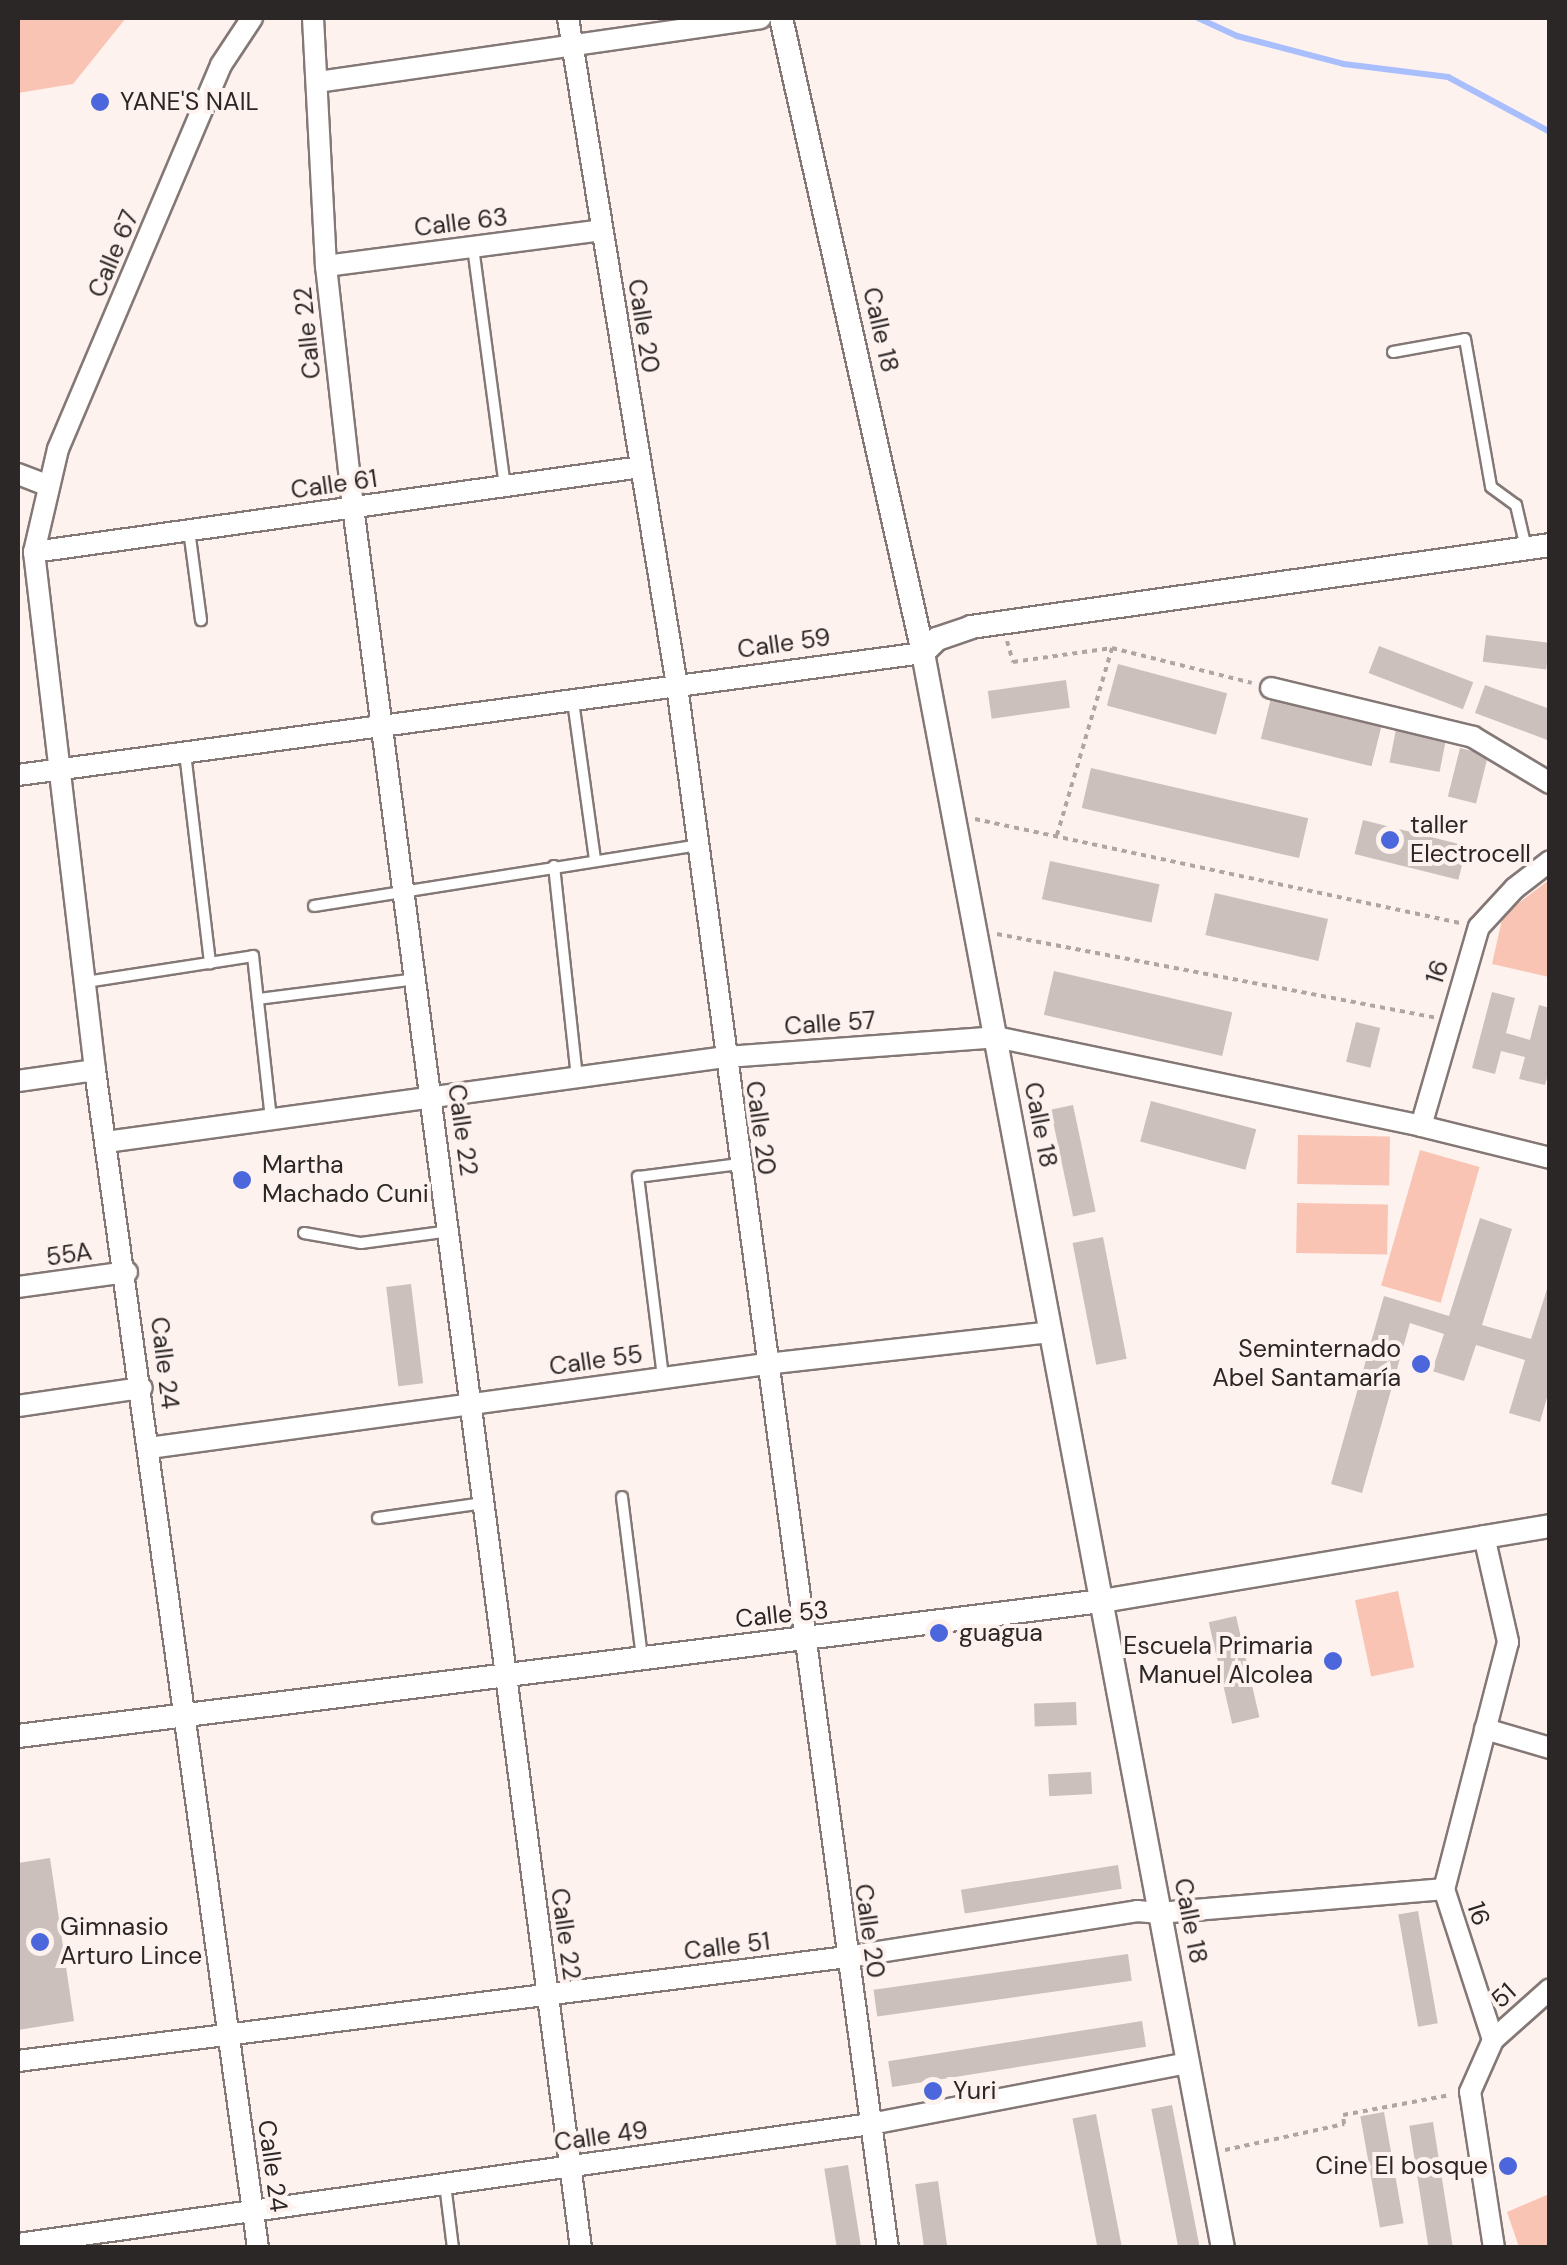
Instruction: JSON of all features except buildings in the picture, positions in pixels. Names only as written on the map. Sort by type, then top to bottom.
[{"type":"street","name":"Calle 67","points":[[48,486],[58,449],[221,65],[252,18]]},
{"type":"street","name":"Calle 22","points":[[312,18],[326,266],[352,507],[433,1098],[581,2248]]},
{"type":"street","name":"Calle 20","points":[[568,18],[676,686],[888,2248]]},
{"type":"street","points":[[318,82],[760,18]]},
{"type":"street","name":"Calle 18","points":[[782,18],[923,652],[1223,2248]]},
{"type":"street","name":"Calle 63","points":[[326,266],[602,230]]},
{"type":"street","name":"Calle 61","points":[[34,552],[641,467]]},
{"type":"street","points":[[18,474],[48,486]]},
{"type":"street","name":"Calle 24","points":[[48,486],[34,552],[59,769],[95,1070],[126,1272],[182,1714],[258,2248]]},
{"type":"street","name":"Calle 59","points":[[18,775],[923,652],[938,639],[971,627],[1538,547]]},
{"type":"street","points":[[1271,688],[1474,737],[1550,783]]},
{"type":"street","name":"16","points":[[1422,1126],[1449,1020],[1479,927],[1514,888],[1550,861]]},
{"type":"street","name":"Calle 57","points":[[106,1142],[726,1057],[996,1037],[1422,1126],[1550,1158]]},
{"type":"street","points":[[18,1081],[95,1070]]},
{"type":"street","name":"55A","points":[[18,1287],[126,1272]]},
{"type":"street","name":"Calle 55","points":[[149,1448],[663,1377],[1051,1332]]},
{"type":"street","points":[[18,1406],[142,1388]]},
{"type":"street","name":"Calle 53","points":[[18,1736],[1102,1602],[1550,1526]]},
{"type":"street","name":"16","points":[[1484,1536],[1508,1642],[1444,1889],[1493,2040]]},
{"type":"street","points":[[1485,1729],[1550,1748]]},
{"type":"street","name":"Calle 51","points":[[18,2061],[847,1957],[1137,1910],[1160,1913],[1444,1889]]},
{"type":"street","name":"51","points":[[1493,2040],[1550,1989]]},
{"type":"street","points":[[1493,2040],[1470,2092],[1494,2248]]},
{"type":"street","name":"Calle 49","points":[[18,2244],[871,2124],[1188,2064]]},
{"type":"lane","points":[[472,247],[505,486]]},
{"type":"lane","points":[[1393,352],[1465,339],[1491,487],[1516,505],[1538,547]]},
{"type":"lane","points":[[188,530],[201,620]]},
{"type":"lane","points":[[572,700],[595,860]]},
{"type":"lane","points":[[184,752],[210,964]]},
{"type":"lane","points":[[314,906],[405,888],[698,845]]},
{"type":"lane","points":[[554,866],[577,1078]]},
{"type":"lane","points":[[85,982],[254,956],[271,1120]]},
{"type":"lane","points":[[258,999],[417,979]]},
{"type":"lane","points":[[663,1377],[638,1178],[740,1164]]},
{"type":"lane","points":[[304,1233],[361,1244],[450,1231]]},
{"type":"lane","points":[[622,1497],[642,1656]]},
{"type":"lane","points":[[378,1518],[485,1502]]},
{"type":"lane","points":[[445,2184],[453,2248]]},
{"type":"path","points":[[1002,622],[1013,662],[1112,648],[1271,688]]},
{"type":"path","points":[[1057,836],[1112,648]]},
{"type":"path","points":[[954,814],[1479,927]]},
{"type":"path","points":[[975,930],[1449,1020]]},
{"type":"path","points":[[1206,2154],[1344,2124],[1343,2115],[1470,2092]]},
{"type":"shaded area","points":[[18,18],[126,18],[73,84],[18,93]]},
{"type":"shaded area","points":[[1549,880],[1549,977],[1492,964],[1503,915]]},
{"type":"shaded area","points":[[1298,1135],[1390,1137],[1389,1186],[1297,1184]]},
{"type":"shaded area","points":[[1420,1150],[1480,1167],[1441,1303],[1381,1286]]},
{"type":"shaded area","points":[[1297,1203],[1388,1205],[1387,1255],[1296,1253]]},
{"type":"shaded area","points":[[1398,1591],[1414,1667],[1371,1676],[1355,1600]]},
{"type":"shaded area","points":[[1549,2194],[1549,2247],[1519,2247],[1507,2212]]},
{"type":"waterway","points":[[1198,18],[1237,36],[1344,64],[1448,77],[1550,132]]},
{"type":"place","name":"YANE'S NAIL","points":[[100,102]]},
{"type":"place","name":"taller Electrocell","points":[[1390,840]]},
{"type":"place","name":"Martha Machado Cuni","points":[[242,1180]]},
{"type":"place","name":"Seminternado Abel Santamaría","points":[[1421,1364]]},
{"type":"place","name":"guagua","points":[[939,1633]]},
{"type":"place","name":"Escuela Primaria Manuel Alcolea","points":[[1333,1661]]},
{"type":"place","name":"Gimnasio Arturo Lince","points":[[40,1942]]},
{"type":"place","name":"Yuri","points":[[933,2091]]},
{"type":"place","name":"Cine El bosque","points":[[1508,2166]]}]
